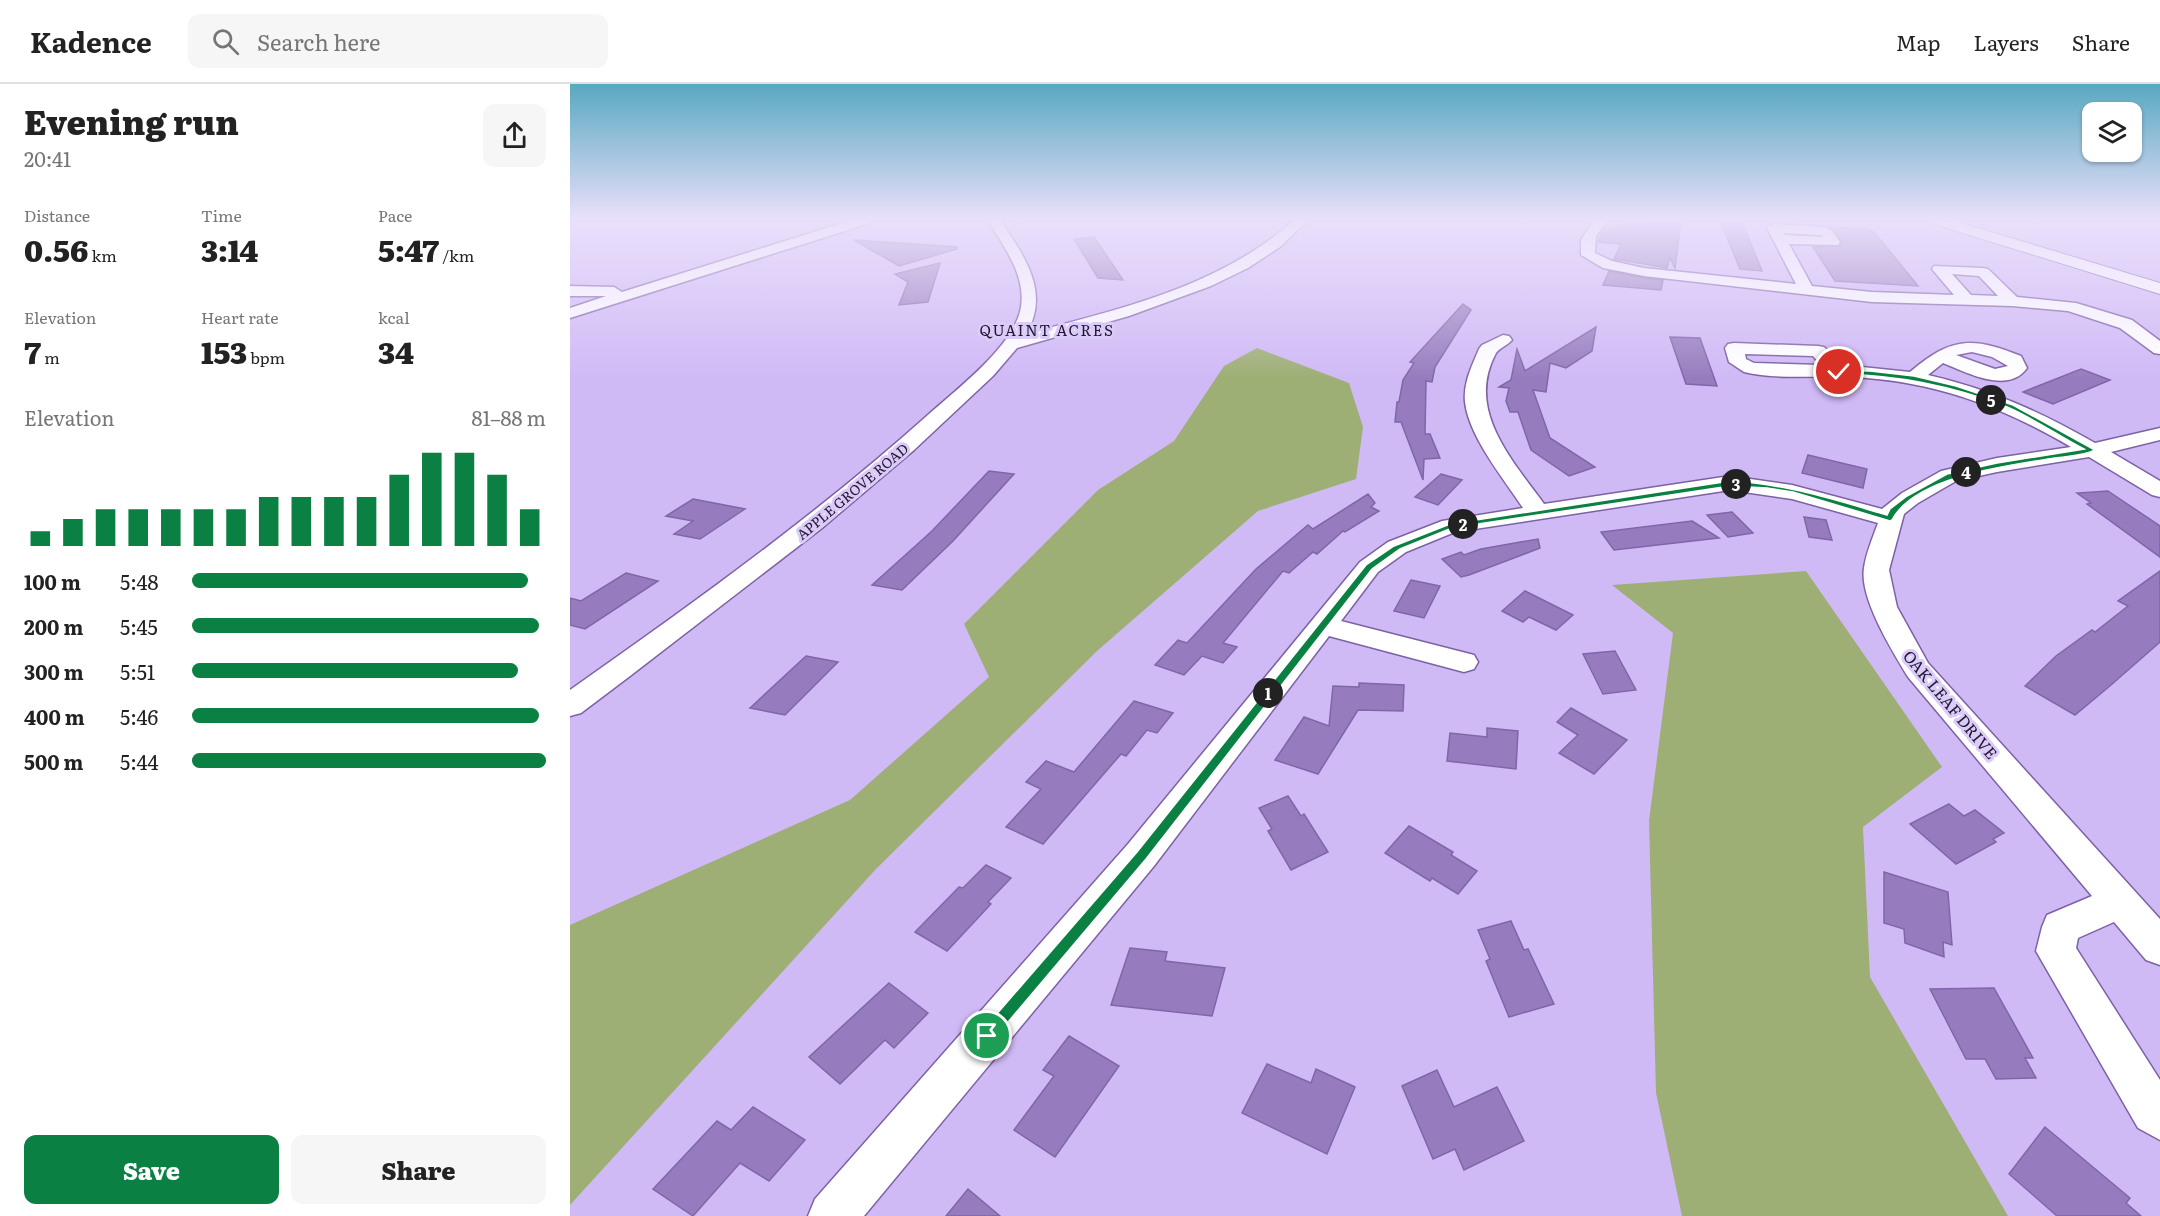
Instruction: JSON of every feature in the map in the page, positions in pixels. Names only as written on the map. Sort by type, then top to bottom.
[{"type":"highway","points":[[2110,273],[2160,290]]},
{"type":"highway","points":[[2137,273],[2160,279]]},
{"type":"street","points":[[570,313],[693,273]]},
{"type":"street","name":"APPLE GROVE ROAD","points":[[570,705],[732,587],[843,500],[923,431],[981,376],[1020,332],[1029,308],[1029,283],[1025,273]]},
{"type":"street","points":[[1008,345],[1150,303],[1204,283],[1224,273]]},
{"type":"street","points":[[1651,273],[1872,297],[2012,301],[2070,306],[2126,324],[2160,349]]},
{"type":"street","points":[[1798,273],[1807,291]]},
{"type":"street","points":[[1942,273],[1966,299]]},
{"type":"street","points":[[1984,273],[2012,301]]},
{"type":"street","points":[[570,291],[631,292]]},
{"type":"street","points":[[1503,340],[1488,349],[1477,376],[1475,403],[1489,442],[1538,512]]},
{"type":"street","points":[[1914,378],[1940,356]]},
{"type":"street","points":[[1839,372],[1914,378],[2011,406],[2160,490]]},
{"type":"street","name":"OAK LEAF DRIVE","points":[[2160,434],[2092,450],[1997,465],[1950,476],[1910,498],[1893,511],[1875,570],[1884,607],[1903,646],[1918,670],[2160,947]]},
{"type":"street","points":[[832,1216],[1141,855],[1369,567],[1397,547],[1450,526],[1730,483],[1767,485],[1794,490],[1890,519]]},
{"type":"street","points":[[1321,625],[1464,662]]},
{"type":"street","points":[[2121,901],[2061,927],[2056,951],[2154,1112],[2160,1117]]},
{"type":"green space","points":[[1257,348],[1349,383],[1363,427],[1356,479],[1258,511],[1097,651],[876,869],[570,1205],[570,925],[850,800],[989,677],[964,624],[1098,490],[1174,441],[1224,366]]},
{"type":"green space","points":[[1806,571],[1942,767],[1863,827],[1870,977],[2008,1216],[1682,1216],[1656,1093],[1649,821],[1673,633],[1612,585]]},
{"type":"building","points":[[937,273],[928,302],[899,305],[908,282],[895,274]]},
{"type":"building","points":[[1095,273],[1118,273],[1123,280],[1098,278]]},
{"type":"building","points":[[1608,273],[1663,280],[1661,290],[1603,285]]},
{"type":"building","points":[[1830,273],[1907,273],[1918,286],[1835,281]]},
{"type":"building","points":[[1463,304],[1471,310],[1435,367],[1432,382],[1426,381],[1425,434],[1430,434],[1440,458],[1424,459],[1423,480],[1401,422],[1395,422],[1397,402],[1399,402],[1403,380],[1414,363],[1410,362]]},
{"type":"building","points":[[1596,327],[1592,351],[1566,368],[1550,363],[1546,392],[1533,390],[1550,438],[1595,467],[1569,476],[1531,450],[1518,412],[1510,412],[1506,401],[1509,388],[1499,387],[1511,380],[1517,349],[1525,371]]},
{"type":"building","points":[[1670,337],[1700,338],[1717,386],[1686,384]]},
{"type":"building","points":[[2081,369],[2110,380],[2053,404],[2023,392]]},
{"type":"building","points":[[1808,455],[1867,469],[1863,488],[1802,473]]},
{"type":"building","points":[[989,471],[1014,474],[953,541],[902,590],[872,585],[932,531]]},
{"type":"building","points":[[1441,474],[1462,480],[1438,505],[1415,497]]},
{"type":"building","points":[[2108,491],[2160,526],[2160,557],[2087,504],[2091,503],[2077,493]]},
{"type":"building","points":[[1368,494],[1375,503],[1371,507],[1379,511],[1345,532],[1343,531],[1317,554],[1313,552],[1289,573],[1283,571],[1223,643],[1237,647],[1223,663],[1202,656],[1184,675],[1155,665],[1178,640],[1187,643],[1256,569],[1308,525],[1313,529]]},
{"type":"building","points":[[693,499],[745,509],[700,539],[674,534],[693,521],[666,516]]},
{"type":"building","points":[[1732,512],[1753,533],[1728,537],[1707,515]]},
{"type":"building","points":[[1804,517],[1826,520],[1832,540],[1809,537]]},
{"type":"building","points":[[1692,521],[1719,538],[1614,550],[1601,532]]},
{"type":"building","points":[[1538,539],[1540,548],[1461,577],[1442,559],[1461,552],[1464,555],[1481,549]]},
{"type":"building","points":[[2160,571],[2160,642],[2111,685],[2075,715],[2025,686],[2056,656],[2092,630],[2095,632],[2128,606],[2118,601]]},
{"type":"building","points":[[626,573],[658,581],[585,629],[570,625],[570,598],[581,601]]},
{"type":"building","points":[[1411,580],[1440,586],[1424,618],[1394,611]]},
{"type":"building","points":[[1525,591],[1573,615],[1556,630],[1529,617],[1523,622],[1502,611]]},
{"type":"building","points":[[1615,651],[1636,690],[1603,694],[1583,654]]},
{"type":"building","points":[[806,656],[838,662],[785,715],[750,708]]},
{"type":"building","points":[[1359,683],[1404,685],[1403,711],[1358,710],[1318,774],[1275,760],[1304,717],[1329,726],[1333,686],[1359,687]]},
{"type":"building","points":[[1134,701],[1173,713],[1157,733],[1147,730],[1126,756],[1121,754],[1043,844],[1006,827],[1041,789],[1026,782],[1046,761],[1074,772]]},
{"type":"building","points":[[1571,708],[1627,740],[1594,774],[1559,753],[1578,735],[1557,722]]},
{"type":"building","points":[[1487,728],[1518,731],[1516,769],[1447,761],[1450,733],[1487,737]]},
{"type":"building","points":[[1288,796],[1301,816],[1304,814],[1328,852],[1291,870],[1268,831],[1272,829],[1259,808]]},
{"type":"building","points":[[1949,804],[1964,816],[1975,810],[2004,833],[1993,839],[1996,842],[1956,864],[1910,824]]},
{"type":"building","points":[[1409,826],[1453,852],[1451,855],[1477,871],[1458,894],[1432,878],[1430,881],[1385,853]]},
{"type":"building","points":[[986,865],[1011,878],[988,902],[991,904],[947,951],[915,932],[959,887],[963,888]]},
{"type":"building","points":[[1884,872],[1948,892],[1952,945],[1943,942],[1944,957],[1905,943],[1904,929],[1884,923]]},
{"type":"building","points":[[1511,921],[1524,950],[1528,949],[1554,1004],[1509,1017],[1486,961],[1490,959],[1478,930]]},
{"type":"building","points":[[1130,948],[1167,952],[1165,961],[1225,968],[1212,1016],[1111,1005]]},
{"type":"building","points":[[889,983],[928,1013],[894,1048],[885,1040],[840,1084],[809,1057]]},
{"type":"building","points":[[1994,988],[2033,1058],[2025,1058],[2036,1078],[1996,1079],[1985,1059],[1966,1059],[1930,989]]},
{"type":"building","points":[[1069,1036],[1119,1066],[1055,1157],[1014,1130],[1054,1076],[1043,1070]]},
{"type":"building","points":[[1267,1064],[1311,1083],[1316,1069],[1355,1087],[1327,1154],[1242,1113]]},
{"type":"building","points":[[1437,1070],[1454,1107],[1497,1087],[1524,1141],[1464,1170],[1455,1149],[1433,1159],[1402,1086]]},
{"type":"building","points":[[753,1107],[805,1140],[769,1181],[740,1163],[693,1216],[653,1189],[717,1121],[731,1130]]},
{"type":"building","points":[[2045,1127],[2130,1198],[2126,1203],[2141,1216],[2057,1216],[2009,1174]]},
{"type":"building","points":[[968,1189],[1000,1216],[946,1216]]},
{"type":"district","name":"QUAINT ACRES","points":[[1047,329]]},
{"type":"route","points":[[987,1036],[1141,855],[1369,567],[1397,547],[1450,526],[1730,483],[1767,485],[1794,490],[1890,519],[1893,511],[1910,498],[1950,476],[1997,465],[2092,450],[2011,406],[1953,388],[1914,378],[1839,372]]}]
